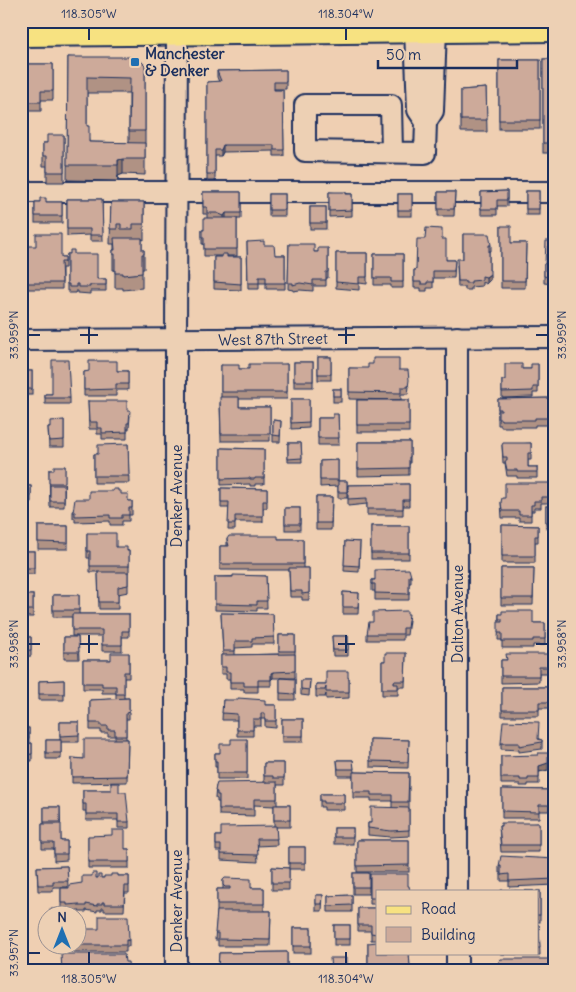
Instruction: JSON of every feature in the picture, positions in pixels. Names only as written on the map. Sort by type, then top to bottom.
[{"type":"main road","points":[[21,33],[177,26],[311,26],[425,29],[555,28]]},
{"type":"street","name":"Denker Avenue","points":[[176,971],[177,26]]},
{"type":"street","points":[[392,152],[391,105],[305,105],[305,151],[425,153],[426,122],[433,111],[425,29]]},
{"type":"street","points":[[21,192],[555,192]]},
{"type":"street","name":"Dalton Avenue","points":[[457,337],[457,890]]},
{"type":"street","name":"West 87th Street","points":[[21,340],[555,337]]},
{"type":"street","points":[[457,954],[457,971]]},
{"type":"building","points":[[68,57],[137,57],[145,65],[145,131],[129,131],[130,78],[87,77],[87,126],[89,126],[89,142],[145,143],[145,159],[118,160],[118,165],[67,165]]},
{"type":"building","points":[[543,59],[555,59],[555,143],[543,143]]},
{"type":"building","points":[[499,60],[540,60],[540,120],[499,120]]},
{"type":"building","points":[[21,64],[53,64],[53,91],[41,91],[41,102],[27,102],[27,91],[21,91]]},
{"type":"building","points":[[286,70],[286,82],[274,82],[274,90],[283,90],[284,150],[274,150],[274,145],[223,145],[221,150],[215,150],[215,174],[207,174],[207,82],[221,81],[217,71]]},
{"type":"building","points":[[486,88],[487,120],[461,120],[461,90]]},
{"type":"building","points":[[47,135],[64,135],[64,172],[47,172],[47,156],[43,156],[43,143],[47,143]]},
{"type":"building","points":[[507,191],[507,200],[497,200],[497,209],[481,209],[481,192]]},
{"type":"building","points":[[526,191],[539,191],[539,209],[526,209]]},
{"type":"building","points":[[203,192],[241,192],[241,213],[226,213],[224,216],[217,213],[207,213],[207,207],[203,207]]},
{"type":"building","points":[[329,192],[352,194],[352,210],[329,211]]},
{"type":"building","points":[[438,192],[455,192],[454,209],[438,209]]},
{"type":"building","points":[[269,194],[285,194],[285,210],[269,210]]},
{"type":"building","points":[[398,194],[412,194],[412,210],[398,210]]},
{"type":"building","points":[[40,198],[46,198],[46,202],[62,202],[62,216],[35,216],[35,202],[40,202]]},
{"type":"building","points":[[67,199],[102,199],[103,235],[90,235],[90,229],[67,229]]},
{"type":"building","points":[[111,202],[144,202],[144,224],[133,224],[133,229],[121,229],[121,224],[117,224],[117,229],[110,229]]},
{"type":"building","points":[[310,207],[326,207],[326,223],[310,223]]},
{"type":"building","points":[[204,218],[237,218],[237,249],[204,249],[202,230],[204,230]]},
{"type":"building","points":[[501,226],[511,226],[511,243],[526,243],[525,281],[501,281]]},
{"type":"building","points":[[426,228],[442,229],[442,239],[446,239],[446,260],[455,260],[454,271],[433,271],[433,282],[421,284],[421,282],[414,282],[414,270],[416,270],[417,239],[425,239]]},
{"type":"building","points":[[36,234],[61,234],[61,257],[65,257],[65,262],[61,262],[62,283],[26,283],[26,246],[36,246]]},
{"type":"building","points":[[463,234],[489,234],[491,245],[489,245],[490,274],[486,277],[482,276],[482,280],[471,281],[471,283],[458,281],[457,259],[463,259]]},
{"type":"building","points":[[114,238],[142,238],[144,254],[142,254],[142,273],[123,275],[123,273],[115,273]]},
{"type":"building","points":[[264,241],[264,245],[274,245],[275,255],[285,255],[285,283],[266,283],[266,277],[259,277],[259,283],[248,283],[247,242]]},
{"type":"building","points":[[546,241],[555,241],[555,281],[544,276]]},
{"type":"building","points":[[289,244],[314,244],[314,252],[318,252],[318,248],[328,248],[326,280],[313,280],[313,285],[300,283],[293,285],[293,283],[288,283]]},
{"type":"building","points":[[70,250],[74,250],[74,254],[97,254],[97,279],[106,279],[106,285],[78,287],[78,284],[76,284],[76,287],[69,287],[69,284],[67,284],[67,254],[70,254]]},
{"type":"building","points":[[336,253],[367,253],[367,277],[359,277],[359,284],[336,282]]},
{"type":"building","points":[[222,254],[227,254],[227,257],[241,257],[241,284],[214,282],[214,257],[222,257]]},
{"type":"building","points":[[374,254],[403,254],[403,282],[391,282],[391,278],[374,278]]},
{"type":"building","points":[[318,357],[331,357],[331,374],[318,374]]},
{"type":"building","points":[[373,358],[399,358],[399,370],[408,370],[408,387],[401,387],[401,393],[349,392],[349,368],[368,368],[368,364],[373,364]]},
{"type":"building","points":[[52,360],[68,360],[70,398],[45,398],[45,394],[52,394]]},
{"type":"building","points":[[89,361],[117,361],[117,371],[128,371],[128,384],[116,384],[116,389],[84,390],[84,372],[89,371]]},
{"type":"building","points":[[294,362],[313,362],[313,381],[294,381]]},
{"type":"building","points":[[249,364],[287,364],[287,392],[221,392],[221,365],[239,365],[239,369],[249,369]]},
{"type":"building","points":[[505,364],[522,364],[522,369],[531,369],[531,364],[538,364],[538,387],[533,387],[533,391],[502,392],[502,380],[505,380]]},
{"type":"building","points":[[21,371],[32,371],[32,389],[21,389]]},
{"type":"building","points":[[333,389],[341,389],[341,396],[333,396]]},
{"type":"building","points":[[220,397],[239,397],[239,407],[270,407],[270,434],[221,434]]},
{"type":"building","points":[[553,398],[553,418],[535,418],[535,420],[498,419],[498,411],[501,411],[501,409],[498,409],[498,399]]},
{"type":"building","points":[[291,399],[309,399],[309,422],[291,423]]},
{"type":"building","points":[[357,400],[409,400],[409,425],[357,425]]},
{"type":"building","points":[[88,401],[127,401],[127,410],[130,410],[127,432],[102,433],[102,428],[97,428],[97,422],[89,422]]},
{"type":"building","points":[[333,414],[338,414],[339,438],[318,438],[318,418],[333,418]]},
{"type":"building","points":[[64,420],[64,440],[49,441],[48,427],[50,427],[50,421]]},
{"type":"building","points":[[273,420],[281,421],[280,436],[273,435]]},
{"type":"building","points":[[358,442],[410,442],[409,468],[358,469]]},
{"type":"building","points":[[288,443],[301,443],[302,458],[288,459]]},
{"type":"building","points":[[503,443],[531,443],[531,453],[528,453],[528,467],[537,467],[537,472],[507,470],[505,461],[507,461],[507,457],[503,457]]},
{"type":"building","points":[[128,444],[129,476],[94,476],[94,454],[98,454],[98,445]]},
{"type":"building","points":[[221,448],[264,449],[264,478],[221,479]]},
{"type":"building","points":[[338,460],[338,480],[320,480],[320,461]]},
{"type":"building","points":[[54,466],[65,466],[65,483],[49,483],[49,470],[54,470]]},
{"type":"building","points":[[338,481],[347,481],[347,492],[338,492]]},
{"type":"building","points":[[505,483],[555,483],[555,497],[541,497],[541,501],[534,501],[534,505],[531,505],[531,515],[519,515],[519,511],[502,511],[501,502],[502,498],[505,498]]},
{"type":"building","points":[[409,484],[409,500],[403,500],[403,509],[367,509],[367,498],[348,499],[348,485]]},
{"type":"building","points":[[50,485],[64,485],[64,501],[50,501]]},
{"type":"building","points":[[23,486],[31,486],[31,496],[23,496]]},
{"type":"building","points":[[221,488],[267,489],[267,501],[263,501],[263,516],[235,516],[235,524],[228,524],[229,502],[221,502]]},
{"type":"building","points":[[113,489],[118,489],[118,491],[121,491],[121,494],[128,494],[128,501],[132,501],[129,515],[122,515],[122,518],[110,518],[110,515],[75,516],[75,512],[73,512],[75,499],[89,499],[89,491],[113,491]]},
{"type":"building","points":[[316,497],[332,497],[331,523],[316,523]]},
{"type":"building","points":[[546,506],[555,506],[555,522],[546,522]]},
{"type":"building","points":[[285,508],[300,508],[300,524],[285,524]]},
{"type":"building","points":[[502,525],[538,526],[538,536],[535,536],[535,556],[502,556]]},
{"type":"building","points":[[38,526],[68,526],[68,543],[38,542]]},
{"type":"building","points":[[371,526],[409,526],[409,553],[371,553]]},
{"type":"building","points":[[87,533],[116,533],[116,547],[127,547],[127,551],[129,551],[129,566],[90,566],[90,551],[87,551]]},
{"type":"building","points":[[229,536],[278,536],[278,539],[303,539],[303,564],[220,564],[220,546],[229,546],[227,539]]},
{"type":"building","points":[[553,538],[555,538],[555,564],[553,564]]},
{"type":"building","points":[[345,541],[360,542],[359,566],[344,565]]},
{"type":"building","points":[[21,551],[34,551],[34,568],[21,568]]},
{"type":"building","points":[[289,568],[309,568],[309,593],[302,594],[302,591],[290,591]]},
{"type":"building","points":[[501,568],[534,568],[533,598],[501,598]]},
{"type":"building","points":[[409,569],[411,576],[409,576],[409,594],[375,593],[375,584],[372,584],[372,580],[375,580],[375,570]]},
{"type":"building","points":[[98,572],[128,572],[128,585],[118,587],[118,602],[99,602]]},
{"type":"building","points":[[233,575],[266,576],[267,601],[257,601],[257,605],[215,604],[215,577],[233,577]]},
{"type":"building","points":[[343,592],[359,593],[358,607],[343,607]]},
{"type":"building","points":[[21,595],[33,595],[33,610],[21,610]]},
{"type":"building","points":[[53,595],[79,595],[79,610],[53,610]]},
{"type":"building","points":[[407,611],[407,614],[409,614],[407,628],[403,628],[403,634],[367,634],[369,622],[373,622],[373,612]]},
{"type":"building","points":[[502,611],[533,611],[533,623],[545,623],[545,639],[502,641],[502,633],[498,633],[498,622],[502,622],[502,619],[499,619],[499,614],[502,614]]},
{"type":"building","points":[[221,613],[273,614],[274,637],[252,638],[252,641],[235,641],[235,651],[223,651]]},
{"type":"building","points":[[72,614],[129,614],[129,631],[122,631],[122,645],[102,645],[102,630],[72,630]]},
{"type":"building","points":[[279,635],[295,635],[295,651],[279,651]]},
{"type":"building","points":[[332,636],[348,636],[348,650],[333,650]]},
{"type":"building","points":[[21,637],[31,637],[31,650],[21,651]]},
{"type":"building","points":[[64,637],[78,637],[79,652],[64,652]]},
{"type":"building","points":[[111,653],[129,653],[129,672],[124,672],[124,694],[116,694],[116,686],[102,686],[102,683],[83,683],[83,660],[111,660]]},
{"type":"building","points":[[385,653],[406,653],[405,681],[394,681],[394,684],[398,684],[398,689],[382,689],[382,661],[385,661]]},
{"type":"building","points":[[295,654],[295,671],[273,672],[271,673],[271,680],[258,680],[258,686],[244,686],[244,682],[230,682],[230,672],[226,672],[226,667],[221,667],[221,655]]},
{"type":"building","points":[[506,654],[555,654],[555,667],[539,667],[539,676],[501,676],[501,660],[507,660]]},
{"type":"building","points":[[326,671],[348,671],[349,692],[326,692],[326,687],[325,690],[316,690],[316,684],[326,684]]},
{"type":"building","points":[[280,678],[295,679],[295,694],[280,693]]},
{"type":"building","points":[[64,680],[64,694],[39,694],[39,681]]},
{"type":"building","points":[[301,680],[310,680],[309,690],[301,689]]},
{"type":"building","points":[[502,687],[551,687],[550,702],[539,702],[539,710],[502,710]]},
{"type":"building","points":[[129,698],[129,712],[126,713],[126,736],[115,736],[115,730],[108,730],[108,726],[101,726],[101,723],[90,723],[90,700]]},
{"type":"building","points":[[238,698],[265,700],[265,705],[276,705],[276,721],[265,721],[265,713],[261,713],[261,719],[253,719],[253,730],[237,730],[237,714],[222,713],[223,700],[238,700]]},
{"type":"building","points":[[282,719],[303,719],[303,736],[282,736]]},
{"type":"building","points":[[503,721],[539,722],[538,739],[542,740],[542,742],[519,746],[519,743],[501,743]]},
{"type":"building","points":[[60,722],[79,722],[79,735],[60,736]]},
{"type":"building","points":[[21,728],[29,728],[29,738],[21,738]]},
{"type":"building","points":[[84,739],[128,739],[127,776],[72,777],[72,758],[84,759]]},
{"type":"building","points":[[231,739],[247,739],[247,773],[217,773],[215,753],[220,753],[220,744],[231,744]]},
{"type":"building","points":[[370,739],[409,740],[408,762],[370,761]]},
{"type":"building","points":[[46,740],[61,740],[61,753],[46,753]]},
{"type":"building","points":[[32,743],[32,754],[24,755],[24,744]]},
{"type":"building","points":[[538,753],[548,753],[548,763],[539,766],[539,778],[520,780],[520,778],[501,778],[501,756],[538,755]]},
{"type":"building","points":[[337,760],[353,760],[354,769],[338,769]]},
{"type":"building","points":[[264,763],[284,763],[284,778],[264,776]]},
{"type":"building","points":[[353,772],[409,773],[408,802],[392,802],[392,795],[371,795],[371,792],[353,792]]},
{"type":"building","points":[[277,782],[277,799],[254,799],[254,809],[219,809],[219,795],[215,791],[217,783]]},
{"type":"building","points":[[111,783],[119,783],[119,792],[126,792],[129,822],[118,822],[118,814],[86,814],[86,804],[83,804],[83,790],[111,790]]},
{"type":"building","points":[[502,789],[552,790],[552,802],[549,805],[539,805],[539,812],[502,811]]},
{"type":"building","points":[[320,794],[344,794],[344,803],[324,803],[324,801],[320,801]]},
{"type":"building","points":[[274,805],[290,805],[290,820],[274,820]]},
{"type":"building","points":[[44,807],[60,807],[60,822],[44,822]]},
{"type":"building","points":[[371,807],[409,808],[409,830],[391,831],[368,828],[368,823],[371,823]]},
{"type":"building","points":[[501,823],[539,823],[539,845],[501,845],[499,826],[501,826]]},
{"type":"building","points":[[42,824],[61,824],[61,841],[67,841],[67,854],[54,854],[54,843],[42,843]]},
{"type":"building","points":[[276,826],[277,839],[257,839],[258,855],[221,854],[221,845],[216,845],[216,836],[221,836],[221,827]]},
{"type":"building","points":[[334,828],[353,828],[353,837],[334,837]]},
{"type":"building","points":[[112,830],[125,830],[125,849],[129,849],[129,862],[88,862],[88,836],[112,835]]},
{"type":"building","points":[[357,840],[409,840],[409,865],[357,866]]},
{"type":"building","points":[[289,847],[305,847],[305,863],[289,863]]},
{"type":"building","points":[[501,856],[555,859],[555,879],[509,881],[509,874],[501,875],[501,866],[499,866]]},
{"type":"building","points":[[21,866],[24,866],[24,899],[21,899]]},
{"type":"building","points":[[67,866],[68,881],[53,881],[53,885],[38,885],[37,867]]},
{"type":"building","points":[[272,867],[289,868],[289,883],[272,883]]},
{"type":"building","points":[[92,873],[96,873],[96,878],[98,878],[98,875],[104,878],[104,876],[111,876],[111,874],[129,876],[129,886],[125,886],[124,904],[104,904],[102,902],[102,904],[97,904],[97,906],[61,903],[61,888],[69,888],[69,885],[82,883],[82,876],[92,876]]},
{"type":"building","points":[[353,873],[369,873],[369,887],[353,887]]},
{"type":"building","points":[[370,874],[408,874],[410,890],[376,890],[376,898],[370,898]]},
{"type":"building","points":[[225,878],[251,879],[251,888],[264,888],[264,904],[217,904],[217,889],[230,889],[230,887],[223,885]]},
{"type":"building","points":[[538,891],[540,891],[540,915],[538,915]]},
{"type":"building","points":[[316,895],[323,895],[322,904],[316,904]]},
{"type":"building","points":[[352,895],[352,905],[328,906],[328,896]]},
{"type":"building","points":[[358,908],[376,908],[376,934],[371,933],[371,925],[358,925]]},
{"type":"building","points":[[217,911],[271,911],[270,940],[218,939],[218,933],[215,933]]},
{"type":"building","points":[[99,916],[128,916],[129,940],[126,940],[126,945],[88,945],[88,929],[99,929]]},
{"type":"building","points":[[21,918],[24,918],[24,933],[21,933]]},
{"type":"building","points":[[334,925],[350,925],[350,939],[334,939]]},
{"type":"building","points":[[538,925],[539,925],[540,948],[538,948]]},
{"type":"building","points":[[293,928],[311,928],[311,946],[293,946]]},
{"type":"building","points":[[376,942],[376,954],[409,954],[410,966],[381,968],[381,966],[368,966],[368,943]]},
{"type":"building","points":[[21,952],[23,952],[23,967],[21,967]]},
{"type":"building","points":[[287,952],[287,969],[222,971],[222,967],[218,967],[219,953]]},
{"type":"building","points":[[61,954],[124,954],[125,962],[128,962],[129,971],[62,971]]},
{"type":"building","points":[[330,958],[347,958],[347,971],[331,971]]},
{"type":"building","points":[[501,959],[551,959],[551,971],[500,971],[499,961]]},
{"type":"building","points":[[38,966],[49,966],[49,971],[38,971]]},
{"type":"place","name":"Manchester & Denker","points":[[135,62]]}]
